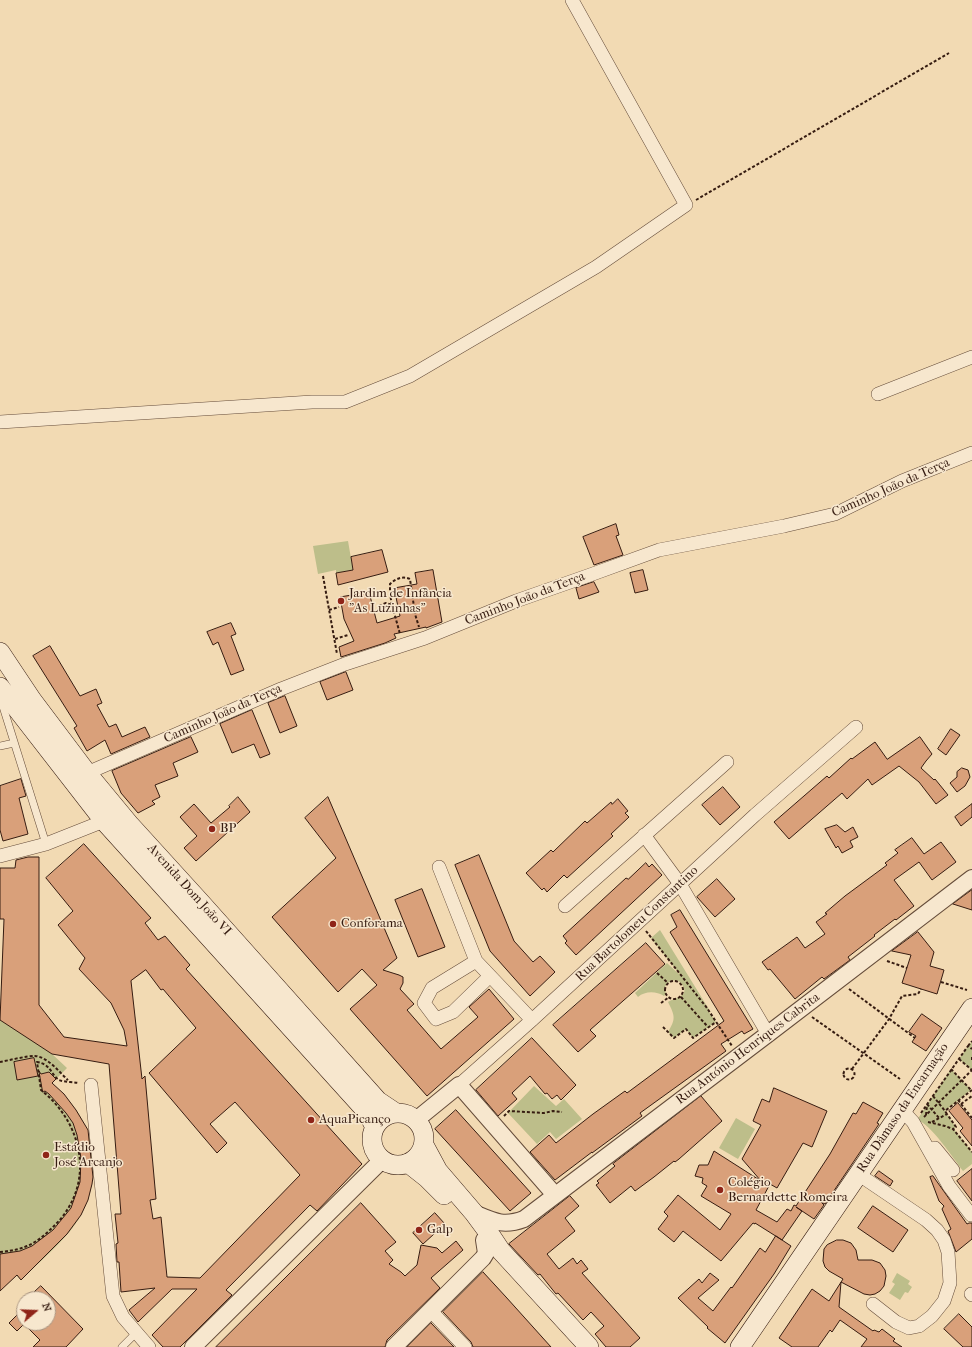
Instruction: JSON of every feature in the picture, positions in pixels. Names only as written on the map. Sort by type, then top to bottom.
[{"type":"main road","name":"Avenida Dom João VI","points":[[0,652],[32,700],[87,773],[130,825],[378,1101],[396,1113]]},
{"type":"main road","name":"Avenida Dom João VI","points":[[0,687],[104,821],[366,1112],[375,1127]]},
{"type":"main road","name":"Rua Dâmaso da Encarnação","points":[[740,1347],[858,1174],[911,1118],[970,999]]},
{"type":"main road","points":[[424,1145],[418,1156],[408,1163],[399,1165],[390,1164],[382,1160],[376,1153],[372,1139],[375,1127],[382,1118],[389,1114],[404,1113],[416,1120],[422,1127],[424,1145],[438,1171],[474,1213],[501,1251],[589,1347]]},
{"type":"main road","points":[[408,1163],[416,1168],[437,1188],[484,1240],[501,1251]]},
{"type":"street","points":[[0,422],[312,402],[345,402],[410,376],[596,267],[686,205],[572,0]]},
{"type":"street","points":[[878,394],[972,357]]},
{"type":"street","name":"Caminho João da Terça","points":[[87,773],[281,688],[340,666],[425,638],[516,601],[659,550],[784,526],[835,514],[902,481],[972,453]]},
{"type":"street","name":"Rua Bartolomeu Constantino","points":[[416,1120],[459,1085],[532,1020],[755,815],[856,727]]},
{"type":"street","points":[[565,906],[727,762]]},
{"type":"street","points":[[0,856],[46,844],[104,821]]},
{"type":"street","points":[[644,835],[680,884],[768,1034]]},
{"type":"street","points":[[439,867],[476,961],[532,1020]]},
{"type":"street","name":"Rua António Henriques Cabrita","points":[[474,1213],[493,1222],[500,1223],[516,1222],[524,1219],[972,878]]},
{"type":"street","points":[[476,961],[432,988],[424,1003],[436,1019],[453,1012],[490,976]]},
{"type":"street","points":[[91,1085],[113,1296],[123,1317],[149,1347]]},
{"type":"street","points":[[459,1085],[555,1195]]},
{"type":"street","points":[[911,1118],[949,1186],[971,1215],[972,1214]]},
{"type":"street","points":[[922,1138],[933,1146],[953,1170]]},
{"type":"street","points":[[194,1347],[382,1160]]},
{"type":"street","points":[[858,1174],[926,1220],[938,1230],[944,1240],[948,1252],[950,1283],[944,1301],[932,1316],[919,1326],[909,1328],[896,1322],[873,1304]]},
{"type":"street","points":[[394,1347],[483,1258],[486,1253],[484,1240]]},
{"type":"street","points":[[430,1310],[465,1347]]},
{"type":"lane","points":[[0,697],[46,844]]},
{"type":"lane","points":[[0,746],[14,743]]},
{"type":"lane","points":[[122,1347],[136,1333]]},
{"type":"path","points":[[686,205],[949,53]]},
{"type":"path","points":[[323,576],[340,666]]},
{"type":"path","points":[[403,645],[392,605],[390,584],[393,581],[405,577],[410,579],[415,614],[419,629],[425,638]]},
{"type":"path","points":[[379,606],[386,603],[392,605]]},
{"type":"path","points":[[329,610],[339,607]]},
{"type":"path","points":[[334,639],[348,635]]},
{"type":"path","points":[[639,922],[716,1022],[739,1056]]},
{"type":"path","points":[[887,961],[906,968]]},
{"type":"path","points":[[658,973],[668,984]]},
{"type":"path","points":[[674,980],[681,983],[684,991],[681,996],[675,999],[669,997],[665,990],[668,984],[674,980]]},
{"type":"path","points":[[681,983],[684,980]]},
{"type":"path","points":[[941,982],[970,999]]},
{"type":"path","points":[[844,986],[915,1038]]},
{"type":"path","points":[[852,1069],[889,1019],[902,996],[918,994],[920,989]]},
{"type":"path","points":[[681,996],[708,1027]]},
{"type":"path","points":[[661,1004],[669,997]]},
{"type":"path","points":[[808,1014],[900,1079]]},
{"type":"path","points":[[663,1027],[674,1038],[686,1029],[693,1038],[716,1022]]},
{"type":"path","points":[[911,1118],[927,1104],[972,1041]]},
{"type":"path","points":[[968,1046],[972,1049]]},
{"type":"path","points":[[0,1062],[35,1056],[52,1065],[69,1081]]},
{"type":"path","points":[[911,1118],[920,1121],[972,1070],[959,1059]]},
{"type":"path","points":[[0,1252],[17,1250],[28,1246],[38,1240],[60,1221],[74,1196],[78,1182],[80,1169],[78,1146],[71,1124],[54,1101],[41,1090],[37,1062],[46,1066],[59,1080],[91,1085]]},
{"type":"path","points":[[847,1068],[852,1069],[854,1076],[849,1079],[845,1078],[843,1075],[844,1070],[847,1068]]},
{"type":"path","points":[[945,1111],[972,1090],[951,1069]]},
{"type":"path","points":[[933,1096],[956,1127],[953,1129]]},
{"type":"path","points":[[961,1104],[972,1096]]},
{"type":"path","points":[[958,1100],[972,1118]]},
{"type":"path","points":[[927,1104],[940,1118]]},
{"type":"path","points":[[927,1104],[926,1122],[953,1129],[972,1152]]},
{"type":"path","points":[[494,1125],[509,1111],[562,1112]]},
{"type":"path","points":[[931,1123],[947,1114]]},
{"type":"green space","points":[[348,541],[353,570],[336,573],[336,570],[318,574],[313,546]]},
{"type":"green space","points":[[660,930],[716,1022],[693,1038],[686,1029],[674,1038],[668,1032],[674,1017],[668,1002],[678,998],[683,993],[684,990],[680,982],[669,982],[665,987],[666,994],[664,996],[651,992],[638,997],[635,993],[667,963],[681,976],[651,938]]},
{"type":"green space","name":"Estádio José Arcanjo","points":[[0,1020],[51,1053],[67,1068],[52,1083],[71,1103],[89,1135],[92,1147],[93,1174],[89,1195],[76,1224],[62,1241],[21,1280],[16,1275],[5,1286],[0,1287]]},
{"type":"green space","points":[[972,1041],[972,1070],[959,1059]]},
{"type":"green space","points":[[951,1069],[971,1090],[945,1111],[956,1127],[954,1129],[972,1152],[972,1164],[963,1171],[935,1134],[917,1120]]},
{"type":"green space","points":[[534,1086],[556,1106],[564,1099],[582,1119],[556,1139],[550,1132],[537,1144],[508,1113]]},
{"type":"green space","points":[[736,1118],[755,1129],[738,1159],[719,1148]]},
{"type":"green space","points":[[897,1273],[910,1281],[908,1284],[912,1287],[908,1293],[905,1292],[900,1300],[889,1293],[895,1284],[892,1282]]},
{"type":"building","points":[[616,524],[619,535],[616,536],[623,555],[594,565],[583,537]]},
{"type":"building","points":[[382,550],[388,572],[338,585],[336,573],[353,570],[351,557]]},
{"type":"building","points":[[433,570],[442,622],[426,628],[394,634],[396,638],[385,643],[341,657],[339,647],[354,641],[344,619],[340,597],[369,592],[377,623],[400,616],[394,588],[417,584],[415,573]]},
{"type":"building","points":[[643,570],[648,590],[635,593],[630,573]]},
{"type":"building","points":[[594,582],[599,592],[579,599],[576,588]]},
{"type":"building","points":[[231,623],[236,634],[231,636],[244,670],[231,675],[218,642],[213,645],[207,632]]},
{"type":"building","points":[[50,646],[80,696],[96,689],[102,703],[97,705],[109,727],[116,724],[122,737],[145,727],[150,737],[111,754],[105,740],[87,751],[74,728],[77,726],[33,656]]},
{"type":"building","points":[[346,672],[353,690],[327,700],[320,682]]},
{"type":"building","points":[[285,696],[297,726],[280,733],[268,703]]},
{"type":"building","points":[[252,710],[270,754],[260,758],[254,744],[232,753],[220,724]]},
{"type":"building","points":[[951,729],[960,735],[946,755],[938,749]]},
{"type":"building","points":[[191,737],[198,752],[173,763],[178,776],[155,785],[160,797],[152,801],[155,804],[138,813],[121,793],[112,771]]},
{"type":"building","points":[[920,737],[932,754],[921,768],[934,780],[935,779],[948,795],[936,804],[919,782],[899,766],[872,785],[868,779],[847,799],[842,793],[789,839],[774,822],[827,776],[829,778],[851,758],[852,759],[875,742],[887,759]]},
{"type":"building","points":[[962,768],[968,770],[970,777],[965,786],[957,792],[950,783],[957,777],[957,772]]},
{"type":"building","points":[[21,779],[26,796],[19,798],[28,834],[3,841],[0,830],[0,786]]},
{"type":"building","points":[[723,787],[740,807],[720,825],[702,805]]},
{"type":"building","name":"BP","points":[[238,797],[250,812],[196,861],[184,848],[197,836],[180,817],[194,804],[211,823],[230,807],[229,806]]},
{"type":"building","points":[[328,797],[397,958],[383,970],[403,977],[403,983],[400,989],[414,1004],[407,1010],[441,1049],[478,1017],[469,1007],[489,989],[514,1019],[427,1096],[350,1009],[377,985],[362,969],[338,992],[272,917],[336,858],[305,818]]},
{"type":"building","points":[[618,799],[628,811],[625,813],[629,817],[611,834],[613,836],[567,878],[564,875],[547,892],[544,888],[542,890],[526,873],[551,850],[553,852],[585,821],[587,823],[611,802],[612,804]]},
{"type":"building","points":[[972,804],[972,817],[961,826],[955,817]]},
{"type":"building","points":[[837,825],[845,832],[853,827],[858,837],[850,841],[853,847],[842,853],[838,846],[836,848],[825,829]]},
{"type":"building","points":[[912,838],[924,854],[941,842],[956,862],[932,880],[919,862],[894,880],[914,906],[874,935],[875,936],[848,957],[850,960],[824,979],[822,977],[795,999],[770,969],[768,970],[762,962],[797,937],[805,948],[825,934],[816,922],[827,914],[825,913],[845,896],[887,865],[885,863],[898,853],[895,850]]},
{"type":"building","points":[[84,844],[151,918],[145,923],[158,940],[165,936],[190,965],[186,969],[362,1164],[317,1211],[310,1205],[226,1290],[232,1295],[180,1347],[163,1347],[152,1335],[197,1289],[172,1289],[138,1322],[129,1310],[155,1288],[121,1292],[119,1262],[117,1262],[116,1244],[118,1243],[115,1214],[121,1214],[109,1064],[52,1054],[0,1020],[4,919],[0,919],[0,868],[15,868],[16,860],[28,857],[39,857],[39,1005],[64,1037],[127,1046],[124,1030],[111,1003],[79,969],[85,958],[58,925],[73,911],[46,878]],"holes":[[[146,970],[161,990],[163,989],[196,1028],[149,1073],[217,1153],[227,1143],[210,1124],[235,1102],[300,1175],[200,1278],[167,1277],[161,1217],[153,1219],[150,1200],[156,1199],[145,1076],[142,1079],[131,981]]]},
{"type":"building","points":[[479,855],[514,941],[533,962],[540,956],[555,972],[530,996],[490,951],[455,865]]},
{"type":"building","points":[[646,863],[649,867],[652,864],[662,875],[576,955],[565,943],[567,941],[563,936],[626,878],[628,879]]},
{"type":"building","points":[[717,879],[735,899],[715,917],[697,897]]},
{"type":"building","points":[[422,889],[445,947],[418,957],[395,900]]},
{"type":"building","points":[[972,890],[972,910],[953,904]]},
{"type":"building","points":[[680,910],[753,1029],[744,1034],[742,1031],[721,1044],[726,1051],[640,1113],[642,1116],[555,1180],[530,1152],[549,1135],[556,1143],[593,1114],[625,1091],[627,1093],[724,1021],[670,932],[677,927],[671,915]]},
{"type":"building","points":[[918,932],[934,952],[930,966],[944,970],[937,994],[902,983],[911,955],[892,951]]},
{"type":"building","points":[[646,943],[665,964],[590,1030],[596,1036],[578,1052],[553,1025]]},
{"type":"building","points":[[922,1014],[942,1028],[926,1051],[912,1042],[916,1036],[909,1032]]},
{"type":"building","points":[[532,1038],[576,1085],[561,1100],[557,1095],[552,1099],[547,1093],[545,1094],[530,1076],[512,1093],[517,1099],[498,1116],[476,1090]]},
{"type":"building","points":[[34,1058],[38,1076],[17,1080],[14,1062]]},
{"type":"building","points":[[39,1071],[41,1074],[49,1072],[56,1079],[52,1083],[64,1094],[88,1130],[93,1177],[92,1184],[88,1200],[81,1215],[67,1234],[21,1280],[17,1275],[0,1291],[0,1254],[20,1251],[32,1246],[53,1230],[71,1208],[80,1182],[81,1158],[77,1135],[73,1123],[49,1094],[45,1091],[43,1092]]},
{"type":"building","points":[[774,1088],[827,1111],[812,1147],[803,1143],[777,1188],[770,1184],[756,1210],[777,1222],[787,1209],[791,1211],[794,1205],[796,1206],[830,1154],[853,1113],[856,1114],[863,1102],[883,1113],[877,1123],[879,1124],[825,1204],[821,1202],[824,1205],[814,1219],[802,1211],[782,1240],[753,1223],[721,1261],[683,1231],[674,1242],[658,1229],[668,1216],[664,1212],[678,1195],[720,1230],[731,1214],[701,1196],[707,1186],[702,1183],[703,1178],[695,1176],[699,1165],[708,1165],[714,1151],[761,1181],[742,1159],[761,1125],[753,1121],[762,1099],[769,1102]]},
{"type":"building","points":[[701,1096],[722,1121],[675,1162],[674,1161],[635,1191],[631,1186],[610,1203],[596,1185],[599,1183],[597,1181],[615,1166],[613,1164]]},
{"type":"building","points":[[958,1103],[972,1120],[972,1146],[960,1131],[963,1128],[949,1111]]},
{"type":"building","points":[[456,1110],[531,1193],[510,1211],[435,1129]]},
{"type":"building","points":[[972,1169],[972,1201],[957,1181]]},
{"type":"building","points":[[879,1171],[893,1181],[890,1186],[875,1176]]},
{"type":"building","points":[[933,1176],[967,1224],[972,1223],[972,1239],[956,1252],[948,1231],[951,1229],[942,1209],[944,1206],[939,1201],[930,1177]]},
{"type":"building","points":[[570,1196],[579,1206],[565,1218],[575,1231],[547,1254],[559,1269],[573,1258],[577,1264],[581,1260],[588,1269],[582,1273],[640,1338],[630,1347],[606,1347],[595,1334],[604,1326],[591,1312],[583,1320],[558,1293],[556,1294],[540,1274],[538,1275],[509,1244]]},
{"type":"building","points":[[361,1203],[396,1242],[385,1251],[393,1260],[389,1264],[405,1276],[417,1265],[421,1245],[437,1248],[442,1253],[456,1241],[463,1250],[431,1278],[440,1288],[387,1340],[385,1347],[216,1347]]},
{"type":"building","points":[[873,1206],[908,1230],[893,1252],[858,1228]]},
{"type":"building","points":[[435,1213],[445,1224],[423,1244],[413,1233]]},
{"type":"building","points":[[776,1236],[791,1246],[774,1274],[725,1343],[707,1328],[708,1327],[678,1298],[699,1279],[702,1283],[710,1273],[719,1280],[698,1298],[713,1311],[731,1287],[732,1288],[760,1248],[765,1252]]},
{"type":"building","points":[[837,1240],[843,1240],[851,1243],[856,1250],[858,1260],[872,1260],[880,1263],[885,1270],[886,1276],[884,1286],[880,1291],[870,1295],[864,1294],[841,1282],[843,1279],[825,1267],[823,1261],[824,1249],[827,1245]]},
{"type":"building","points":[[483,1272],[551,1347],[473,1347],[471,1342],[443,1312]]},
{"type":"building","points":[[841,1282],[839,1307],[873,1331],[879,1332],[882,1329],[895,1339],[893,1341],[902,1347],[861,1347],[867,1339],[840,1320],[832,1332],[830,1330],[818,1347],[792,1347],[779,1338],[812,1289],[829,1301]]},
{"type":"building","points":[[41,1286],[46,1291],[36,1291]]},
{"type":"building","points":[[56,1301],[83,1329],[66,1347],[33,1347],[40,1340],[31,1331],[56,1331]]},
{"type":"building","points":[[959,1314],[972,1327],[972,1347],[963,1347],[944,1329]]},
{"type":"building","points":[[16,1316],[16,1330],[9,1323]]},
{"type":"building","points":[[431,1323],[454,1347],[407,1347]]},
{"type":"place","name":"Jardim de Infância \"As Luzinhas\"","points":[[341,601]]},
{"type":"place","name":"BP","points":[[212,829]]},
{"type":"place","name":"Conforama","points":[[333,924]]},
{"type":"place","name":"AquaPicanço","points":[[311,1120]]},
{"type":"place","name":"Estádio José Arcanjo","points":[[46,1155]]},
{"type":"place","name":"Colégio Bernardette Romeira","points":[[720,1190]]},
{"type":"place","name":"Galp","points":[[419,1230]]}]
